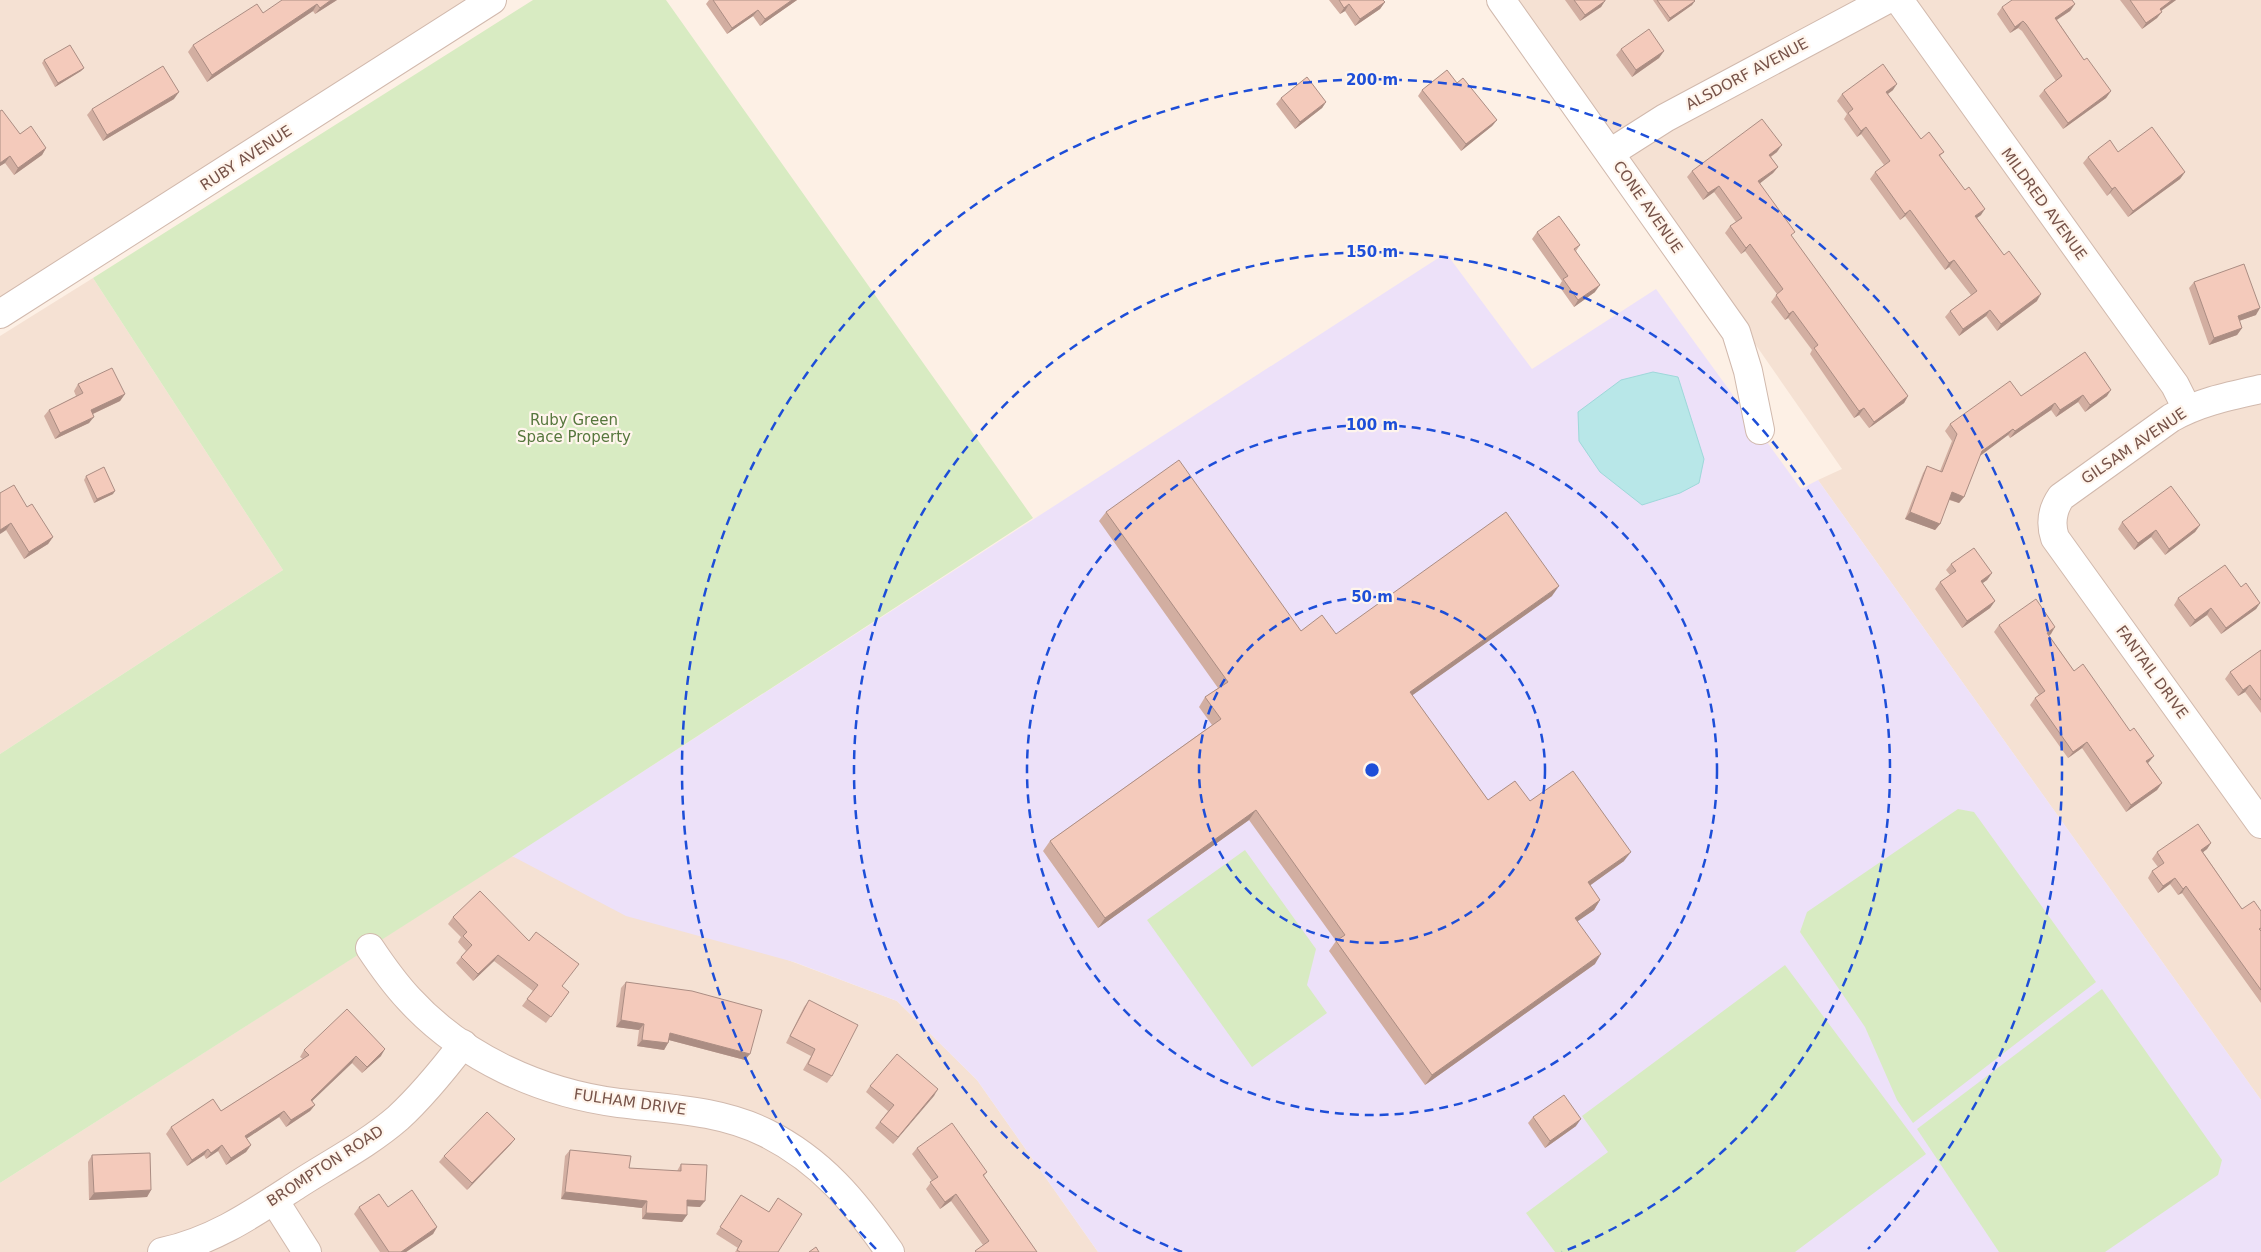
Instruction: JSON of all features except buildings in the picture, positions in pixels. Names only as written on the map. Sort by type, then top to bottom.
[{"type":"street","name":"RUBY AVENUE","points":[[0,314],[492,0]]},
{"type":"street","name":"CONE AVENUE","points":[[1501,0],[1736,332],[1748,370],[1760,430]]},
{"type":"street","name":"ALSDORF AVENUE","points":[[1610,153],[1665,118],[1886,0]]},
{"type":"street","name":"MILDRED AVENUE","points":[[1899,0],[2175,385],[2187,409]]},
{"type":"street","name":"GILSAM AVENUE","points":[[2052,516],[2055,506],[2061,497],[2187,409],[2211,400],[2261,389]]},
{"type":"street","name":"FANTAIL DRIVE","points":[[2052,516],[2052,528],[2055,538],[2261,824]]},
{"type":"street","name":"FULHAM DRIVE","points":[[370,948],[411,1001],[463,1044],[512,1073],[589,1098],[708,1113],[738,1121],[792,1148],[840,1186],[862,1212],[890,1252]]},
{"type":"street","name":"BROMPTON ROAD","points":[[162,1252],[210,1237],[239,1222],[371,1138],[398,1118],[422,1094],[463,1044]]},
{"type":"street","points":[[274,1200],[307,1252]]},
{"type":"shaded area","points":[[0,0],[469,0],[0,298]]},
{"type":"shaded area","points":[[1516,0],[2261,0],[2261,1100],[1818,480],[1842,469]]},
{"type":"shaded area","points":[[1446,253],[1532,369],[1656,289],[1801,489],[1818,480],[2261,1100],[2261,1252],[1098,1252],[977,1080],[897,1001],[794,962],[626,916],[512,856]]},
{"type":"shaded area","points":[[93,278],[283,570],[0,754],[0,336]]},
{"type":"shaded area","points":[[512,856],[897,1001],[977,1080],[1098,1252],[0,1252],[0,1183]]},
{"type":"green space","name":"Ruby Green Space Property","points":[[533,0],[666,0],[1033,518],[513,856],[0,1183],[0,754],[283,570],[93,278]]},
{"type":"green space","points":[[1958,809],[1974,812],[2096,982],[1913,1123],[1897,1100],[1865,1027],[1800,932],[1807,912]]},
{"type":"green space","points":[[1245,850],[1316,949],[1307,985],[1327,1013],[1252,1067],[1147,920]]},
{"type":"green space","points":[[1785,965],[1926,1154],[1795,1252],[1555,1252],[1526,1213],[1608,1152],[1582,1116]]},
{"type":"green space","points":[[2102,989],[2222,1160],[2218,1175],[2105,1252],[1999,1252],[1917,1129]]},
{"type":"water","points":[[1653,372],[1678,377],[1704,459],[1699,483],[1680,493],[1642,505],[1600,472],[1579,441],[1578,412],[1621,380]]}]
